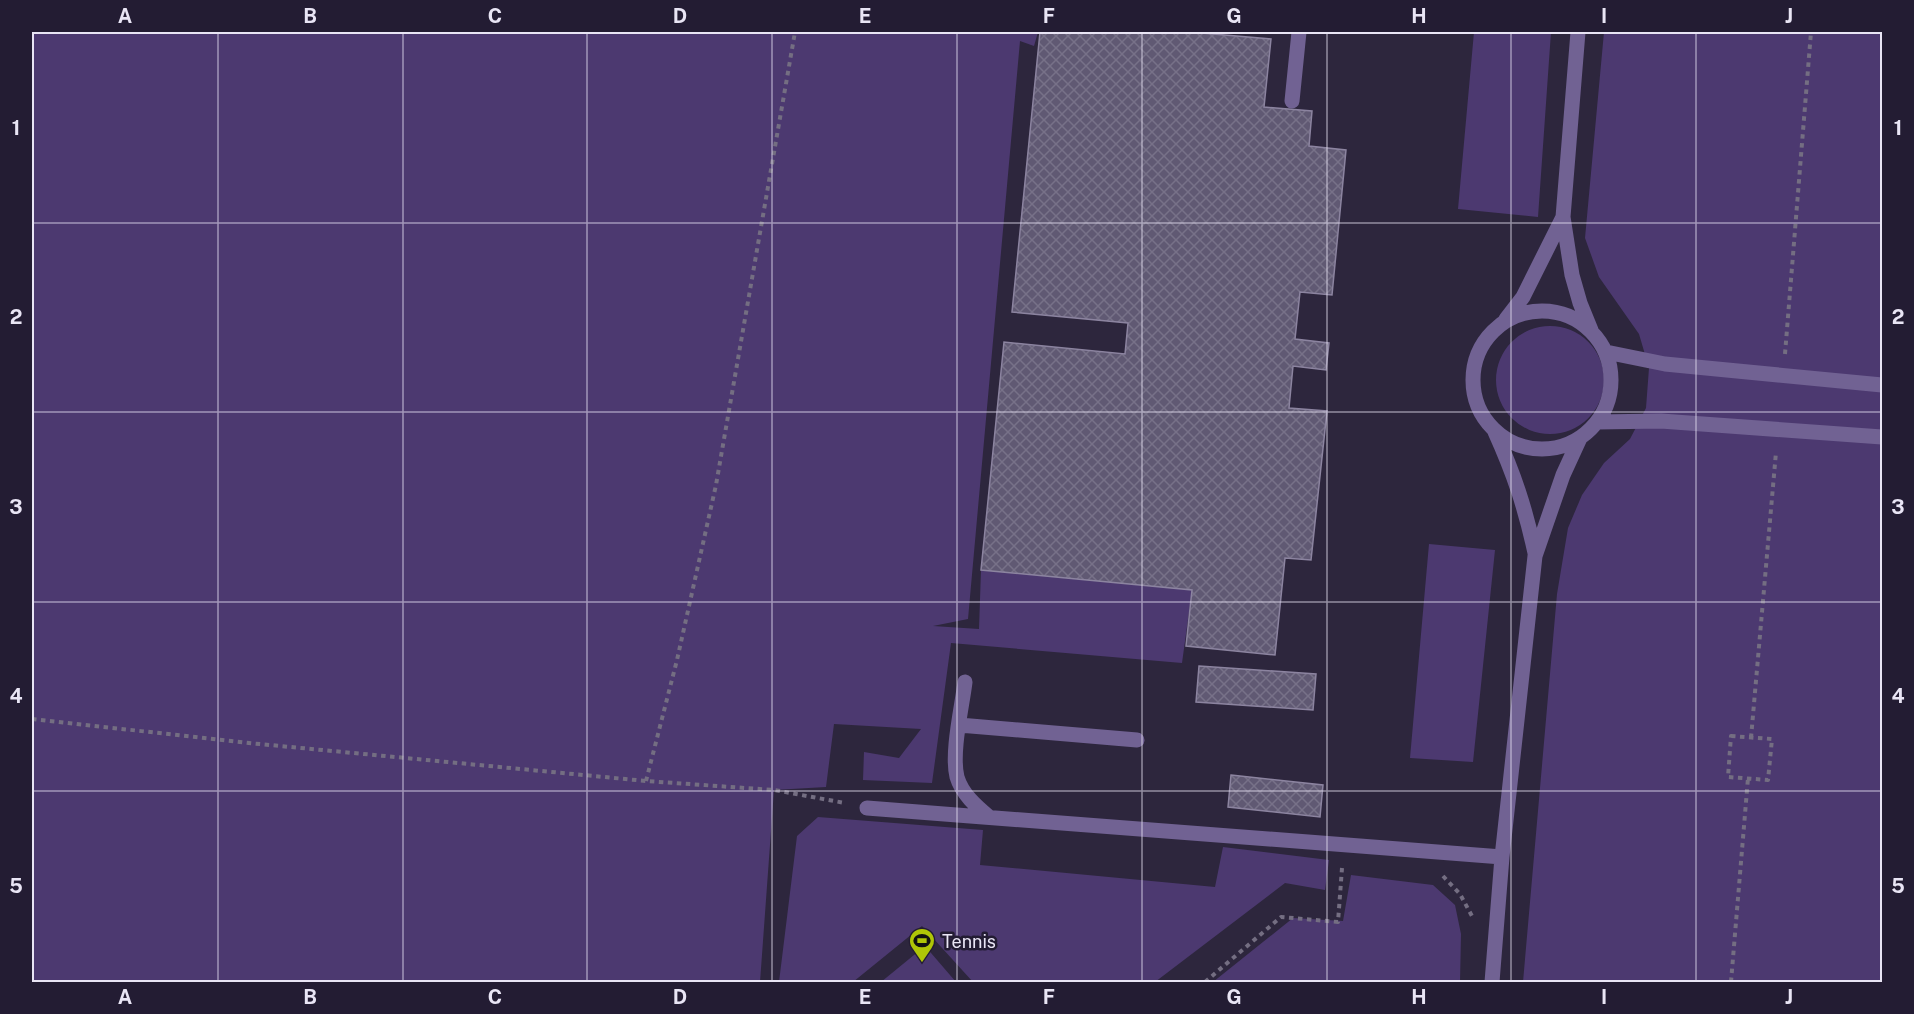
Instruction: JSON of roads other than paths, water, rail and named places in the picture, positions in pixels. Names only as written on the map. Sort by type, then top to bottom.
[{"type":"street","points":[[1292,101],[1299,32]]},
{"type":"street","points":[[1495,432],[1514,444],[1536,449],[1559,447],[1580,438],[1597,422],[1606,406],[1611,388],[1611,370],[1606,352],[1591,330],[1572,275],[1563,218],[1578,32]]},
{"type":"street","points":[[1535,556],[1526,513],[1513,470],[1495,432],[1479,411],[1472,386],[1475,360],[1487,337],[1506,320],[1523,297],[1563,218]]},
{"type":"street","points":[[1506,320],[1527,312],[1550,310],[1572,316],[1591,330]]},
{"type":"street","points":[[1606,352],[1665,364],[1882,385]]},
{"type":"street","points":[[1597,422],[1661,421],[1882,437]]},
{"type":"street","points":[[1492,982],[1502,857],[1535,556],[1563,475],[1580,438]]},
{"type":"street","points":[[965,682],[955,757],[957,776],[974,804],[989,818]]},
{"type":"street","points":[[959,725],[1137,740]]},
{"type":"street","points":[[867,808],[1502,857]]},
{"type":"place","name":"Tennis","points":[[922,964]]}]
